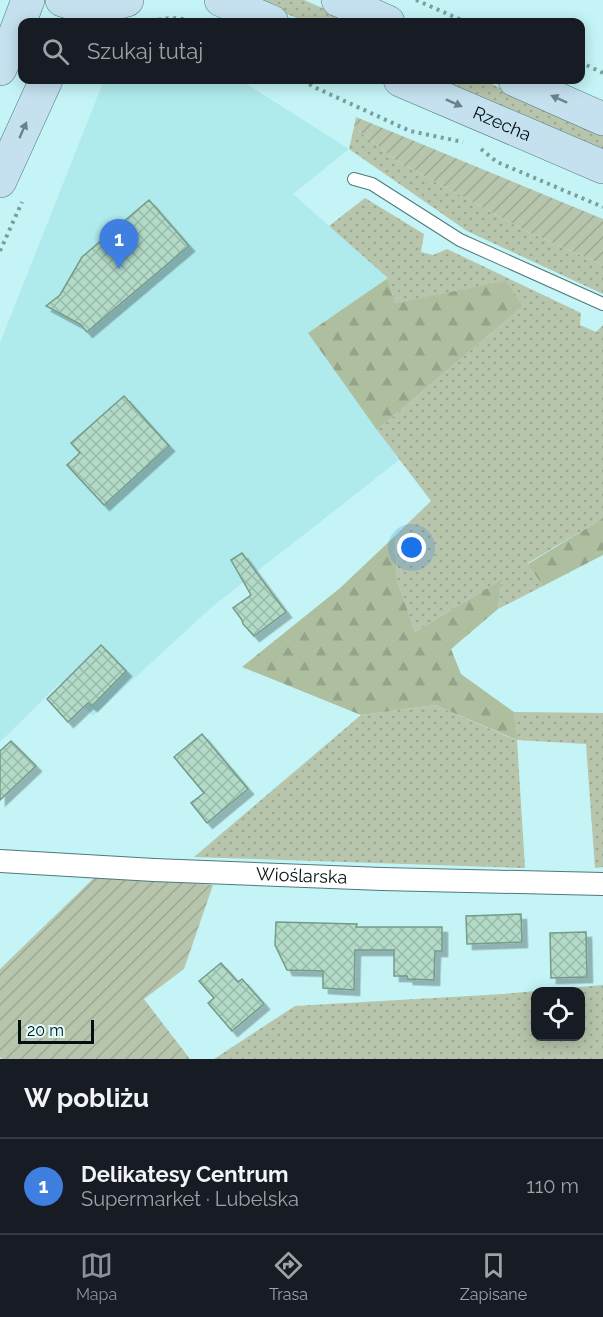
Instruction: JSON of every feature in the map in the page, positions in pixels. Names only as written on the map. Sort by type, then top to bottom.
[{"type":"main road","points":[[21,18],[28,0]]},
{"type":"main road","points":[[73,10],[127,0]]},
{"type":"main road","points":[[221,0],[263,18]]},
{"type":"main road","points":[[338,0],[379,18]]},
{"type":"main road","points":[[0,69],[18,26]]},
{"type":"main road","points":[[0,181],[44,84]]},
{"type":"main road","name":"Rzecha","points":[[409,84],[603,167]]},
{"type":"main road","points":[[524,84],[603,119]]},
{"type":"street","name":"Wioślarska","points":[[0,861],[382,879],[603,884]]},
{"type":"lane","points":[[354,179],[372,184],[460,240],[603,304]]},
{"type":"path","points":[[416,0],[457,18]]},
{"type":"path","points":[[585,64],[603,73]]},
{"type":"path","points":[[309,84],[410,131],[461,141],[484,149],[497,162],[603,207]]},
{"type":"shaded area","points":[[102,84],[246,84],[349,149],[293,194],[388,278],[308,333],[399,460],[213,606],[93,716],[60,683],[0,742],[0,343]]},
{"type":"green space","points":[[254,0],[304,0],[346,18],[297,18]]},
{"type":"green space","points":[[444,84],[492,84],[603,135],[603,152]]},
{"type":"green space","points":[[356,117],[603,219],[603,265],[526,231],[397,161],[354,127]]},
{"type":"green space","points":[[354,127],[397,161],[526,231],[603,265],[603,294],[467,231],[349,149]]},
{"type":"green space","points":[[365,198],[424,234],[421,252],[433,255],[447,249],[581,313],[580,325],[596,332],[603,325],[603,518],[528,563],[543,586],[498,609],[502,579],[415,632],[397,580],[395,536],[431,501],[377,430],[523,306],[506,282],[395,303],[388,278],[329,226]]},
{"type":"green space","points":[[388,278],[395,303],[506,281],[523,306],[377,430],[308,333]]},
{"type":"green space","points":[[603,518],[603,555],[543,586],[528,564]]},
{"type":"green space","points":[[395,536],[397,580],[415,632],[502,579],[498,609],[451,649],[461,674],[514,712],[517,740],[435,705],[361,715],[242,667],[340,588]]},
{"type":"green space","points":[[435,705],[516,740],[514,712],[603,713],[603,867],[595,868],[586,744],[517,740],[525,868],[194,857],[361,715]]},
{"type":"green space","points":[[98,874],[213,885],[184,969],[144,999],[190,1059],[2,1059],[0,1057],[0,969]]},
{"type":"green space","points":[[603,985],[603,1059],[214,1059],[295,1006],[531,991],[531,1041],[585,1041],[585,987],[581,987]]},
{"type":"building","points":[[149,200],[189,246],[87,332],[80,324],[46,306],[60,295],[82,257]]},
{"type":"building","points":[[124,396],[169,446],[104,505],[67,465],[80,453],[71,443]]},
{"type":"building","points":[[242,553],[286,612],[254,636],[233,608],[251,595],[231,560]]},
{"type":"building","points":[[101,645],[126,671],[92,706],[88,703],[68,722],[47,699]]},
{"type":"building","points":[[202,734],[248,789],[207,823],[191,803],[204,793],[174,757]]},
{"type":"building","points":[[11,741],[36,766],[0,800],[0,751]]},
{"type":"building","points":[[521,914],[522,942],[467,944],[466,916]]},
{"type":"building","points":[[276,922],[357,924],[356,927],[442,927],[442,951],[435,951],[434,980],[394,976],[394,950],[355,950],[354,990],[323,988],[323,971],[287,970],[275,945]]},
{"type":"building","points":[[586,932],[587,977],[551,978],[550,933]]},
{"type":"building","points":[[221,963],[238,982],[242,979],[264,1004],[232,1031],[208,1003],[214,998],[199,981]]},
{"type":"place","name":"Delikatesy Centrum","points":[[119,269]]}]
